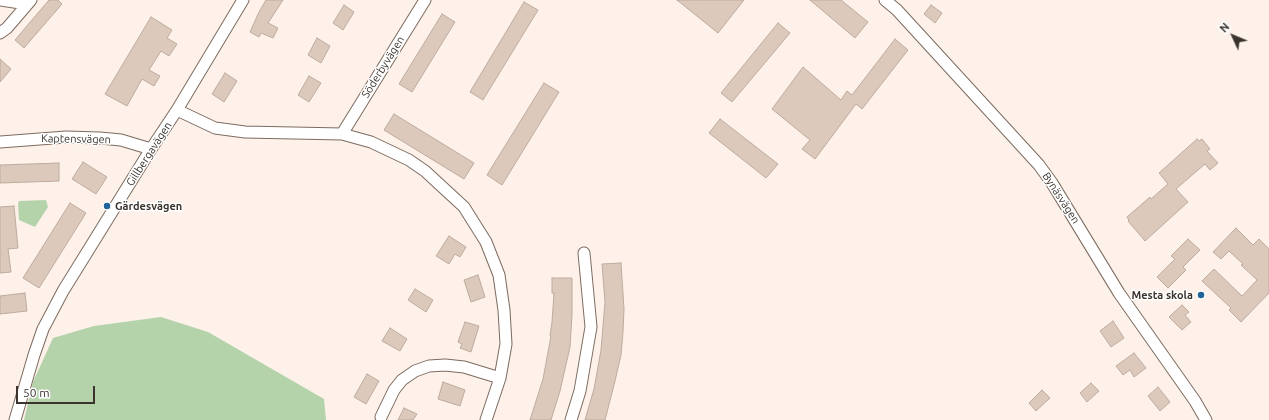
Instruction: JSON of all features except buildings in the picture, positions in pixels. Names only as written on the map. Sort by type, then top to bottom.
[{"type":"street","points":[[0,0],[29,2]]},
{"type":"street","name":"Söderbyvägen","points":[[342,134],[425,0]]},
{"type":"street","name":"Bynäsvägen","points":[[885,0],[896,10],[1039,165],[1052,183],[1119,293],[1195,401],[1206,420]]},
{"type":"street","points":[[0,33],[29,2]]},
{"type":"street","name":"Gillbergavägen","points":[[15,420],[31,362],[44,329],[63,292],[177,110],[238,2]]},
{"type":"street","points":[[177,110],[215,128],[230,130],[342,134],[371,142],[409,160],[425,171],[464,207],[486,242],[499,275],[504,310],[506,344],[500,378],[486,420]]},
{"type":"street","name":"Kaptensvägen","points":[[0,142],[66,137],[100,138],[121,140],[152,148]]},
{"type":"street","points":[[571,420],[580,391],[591,327],[584,253]]},
{"type":"street","points":[[381,417],[394,390],[402,380],[415,371],[429,366],[445,365],[464,367],[500,378]]},
{"type":"green space","points":[[46,200],[48,207],[35,227],[19,220],[19,201]]},
{"type":"green space","points":[[161,317],[208,332],[324,399],[326,420],[24,420],[33,382],[53,338],[94,326]]},
{"type":"place","name":"Gärdesvägen","points":[[107,206]]},
{"type":"place","name":"Mesta skola","points":[[1201,295]]}]
